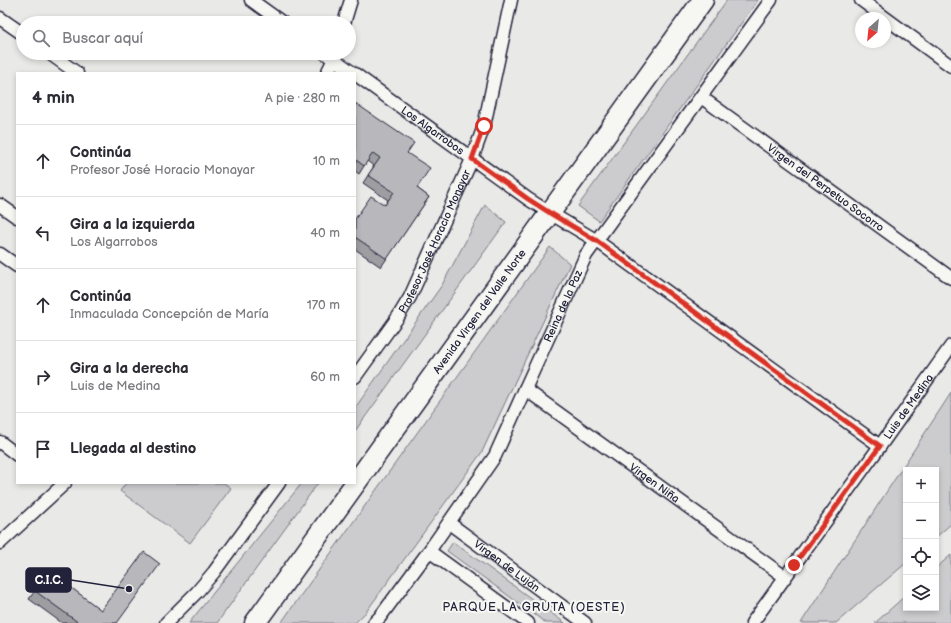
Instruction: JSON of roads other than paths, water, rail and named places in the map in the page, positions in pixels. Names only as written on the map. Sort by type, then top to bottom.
[{"type":"main road","name":"Avenida Virgen del Valle Norte","points":[[356,483],[703,0]]},
{"type":"main road","name":"Avenida Virgen del Valle Norte","points":[[255,623],[355,484]]},
{"type":"street","points":[[251,0],[273,16]]},
{"type":"street","points":[[346,16],[351,0]]},
{"type":"street","name":"Profesor José Horacio Monayar","points":[[356,376],[398,317],[410,297],[472,159],[484,126],[511,0]]},
{"type":"street","name":"Reina de la Paz","points":[[374,623],[429,551],[495,456],[586,255],[771,0]]},
{"type":"street","points":[[860,0],[951,66]]},
{"type":"street","points":[[0,18],[16,29]]},
{"type":"street","points":[[59,60],[76,72]]},
{"type":"street","points":[[327,72],[331,60]]},
{"type":"street","name":"Los Algarrobos","points":[[338,60],[352,72]]},
{"type":"street","name":"Los Algarrobos","points":[[356,75],[528,199],[597,241],[880,446]]},
{"type":"street","name":"Virgen del Perpetuo Socorro","points":[[701,97],[951,278]]},
{"type":"street","points":[[0,205],[16,216]]},
{"type":"street","points":[[0,254],[16,265]]},
{"type":"street","name":"Luis de Medina","points":[[752,623],[951,346]]},
{"type":"street","name":"Virgen Niña","points":[[525,389],[785,577]]},
{"type":"street","points":[[0,442],[16,454]]},
{"type":"street","points":[[0,543],[61,484]]},
{"type":"street","points":[[166,623],[197,592],[214,572],[277,484]]},
{"type":"street","name":"Virgen de Luján","points":[[448,523],[585,623]]},
{"type":"street","points":[[429,551],[528,623]]},
{"type":"place","name":"C.I.C.","points":[[129,589]]},
{"type":"district","name":"PARQUE LA GRUTA (OESTE)","points":[[534,607]]}]
